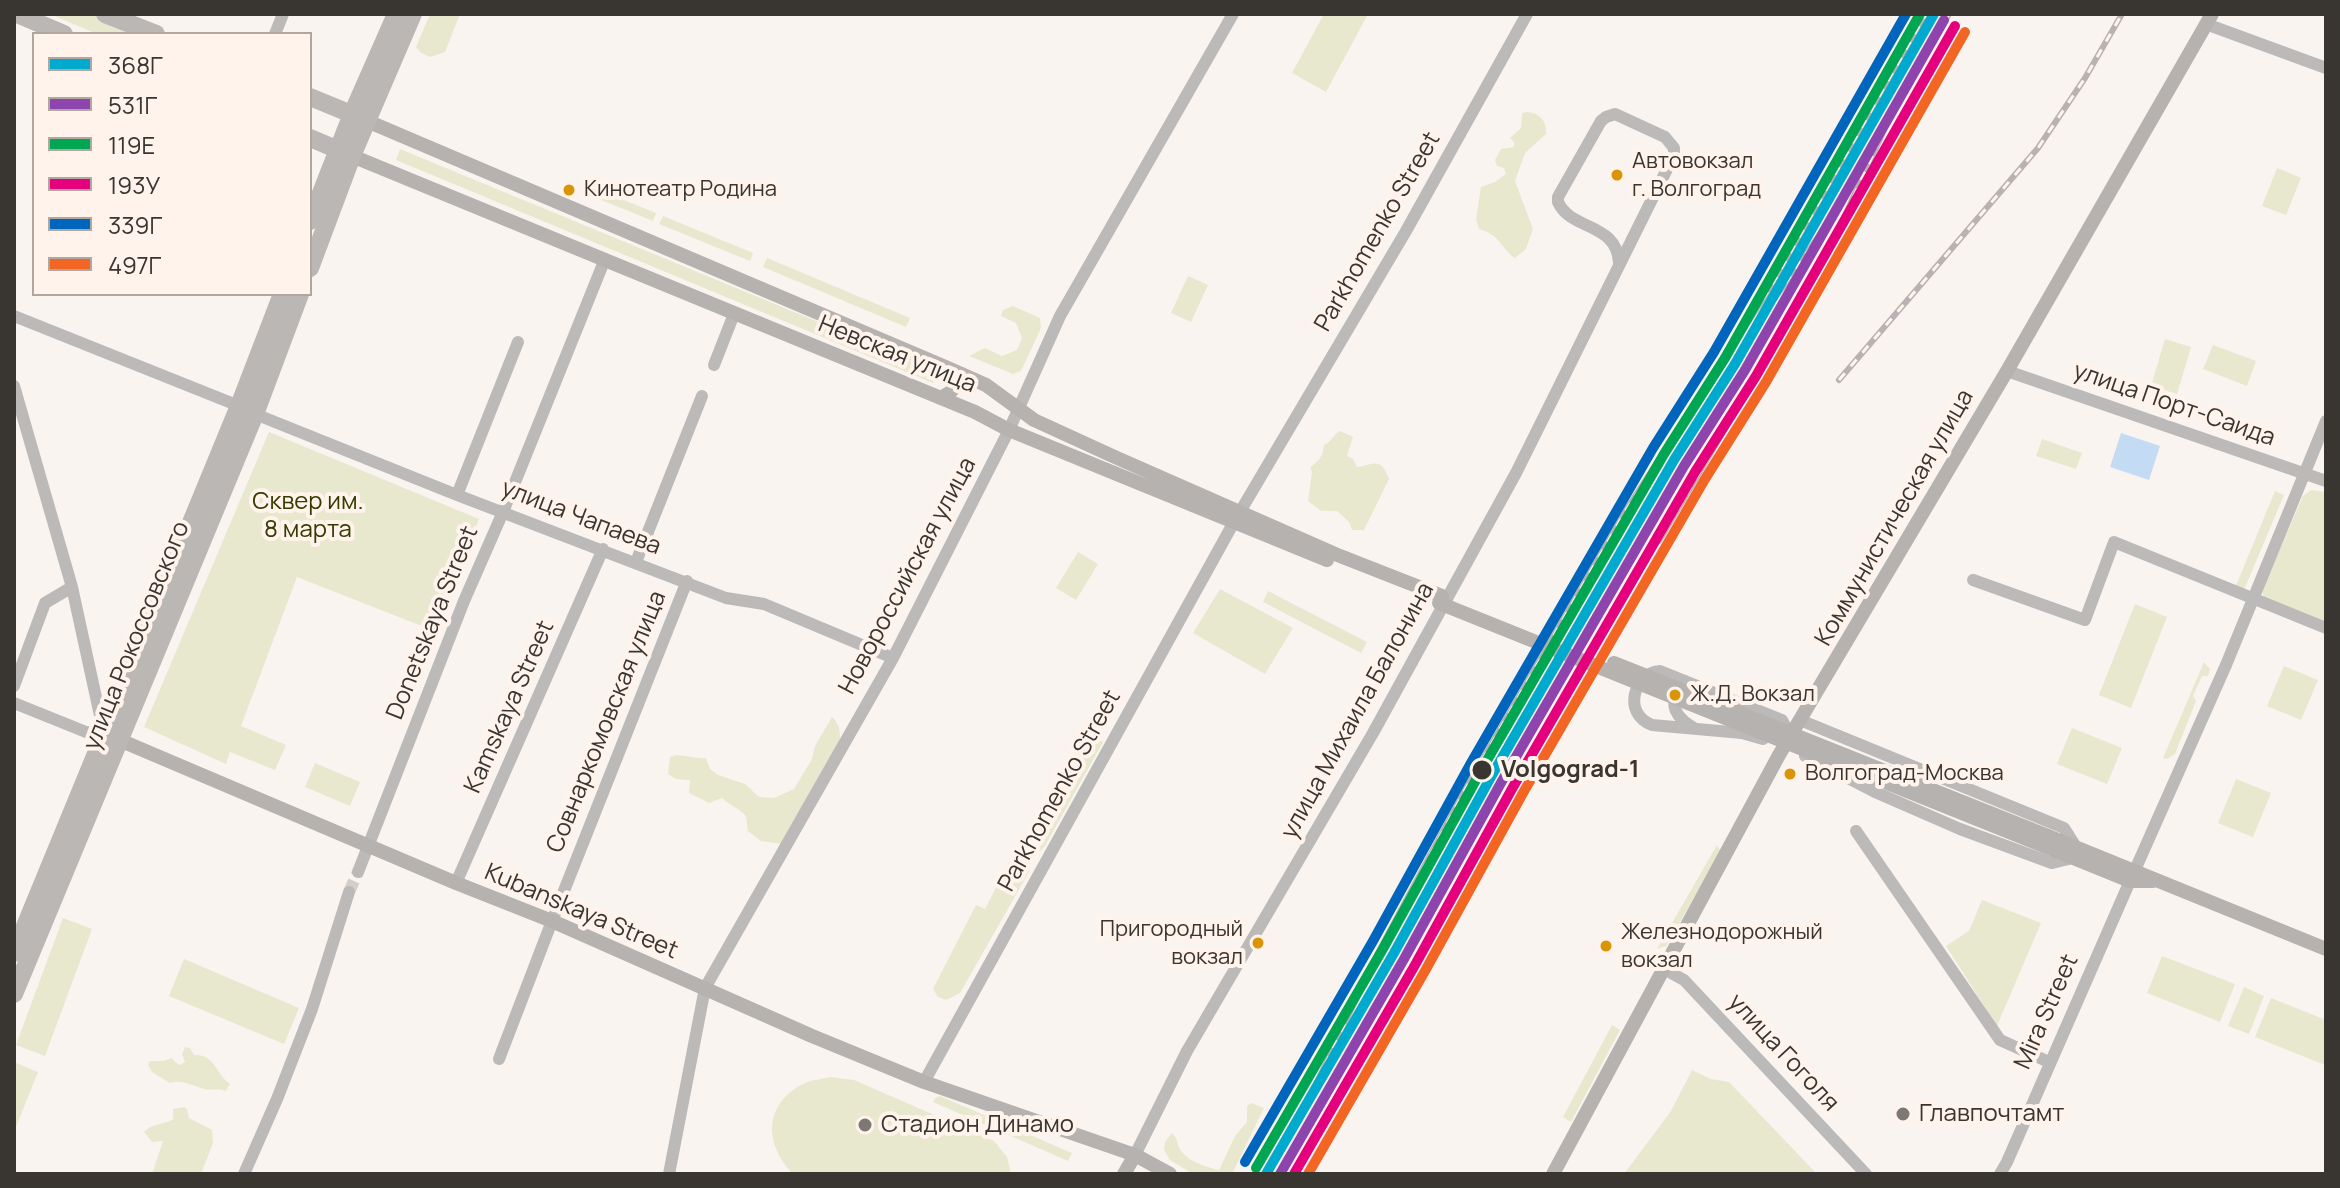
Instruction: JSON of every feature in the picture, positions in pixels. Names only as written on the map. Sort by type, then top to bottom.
[{"type":"highway","points":[[17,14],[59,32]]},
{"type":"highway","points":[[105,14],[151,32]]},
{"type":"highway","points":[[312,261],[345,152],[396,14]]},
{"type":"highway","points":[[359,117],[413,14]]},
{"type":"highway","points":[[312,98],[359,117]]},
{"type":"highway","points":[[312,139],[345,152]]},
{"type":"highway","points":[[312,217],[345,152]]},
{"type":"highway","name":"улица Рокоссовского","points":[[247,410],[281,296]]},
{"type":"highway","name":"улица Рокоссовского","points":[[14,994],[112,737],[247,410],[299,296]]},
{"type":"highway","name":"улица Рокоссовского","points":[[14,953],[112,737]]},
{"type":"main road","name":"Коммунистическая улица","points":[[1553,1174],[1787,742],[2007,371],[2209,19]]},
{"type":"main road","name":"Невская улица","points":[[359,117],[986,385],[1034,420],[1274,533],[1335,554],[1441,600],[2132,876]]},
{"type":"main road","name":"Невская улица","points":[[345,152],[975,412],[1009,430],[1237,517]]},
{"type":"main road","points":[[940,398],[957,387],[958,381],[950,369]]},
{"type":"main road","name":"Kubanskaya Street","points":[[112,737],[552,921],[812,1036],[924,1082],[1135,1155],[1170,1174]]},
{"type":"main road","points":[[2132,876],[2157,881],[2326,949]]},
{"type":"main road","name":"улица Михаила Балонина","points":[[1124,1174],[1135,1155]]},
{"type":"street","name":"Новороссийская улица","points":[[669,1174],[705,988],[893,658],[1009,430],[1060,316],[1233,14]]},
{"type":"street","name":"Parkhomenko Street","points":[[924,1082],[1237,517],[1406,231],[1527,14]]},
{"type":"street","points":[[2209,19],[2326,68]]},
{"type":"street","name":"улица Михаила Балонина","points":[[1135,1155],[1187,1051],[1373,733],[1516,473],[1674,155],[1674,148],[1665,137],[1615,114],[1601,121],[1558,202],[1565,212],[1612,239],[1619,252],[1619,263]]},
{"type":"street","name":"Donetskaya Street","points":[[358,872],[404,733],[503,512],[605,259]]},
{"type":"street","points":[[714,365],[734,314]]},
{"type":"street","name":"улица Чапаева","points":[[14,316],[457,495],[726,598],[764,604],[893,658]]},
{"type":"street","points":[[457,495],[518,342]]},
{"type":"street","name":"улица Порт-Саида","points":[[2007,371],[2326,481]]},
{"type":"street","points":[[14,386],[112,737]]},
{"type":"street","points":[[636,562],[702,396]]},
{"type":"street","name":"Mira Street","points":[[2004,1170],[2220,680],[2326,421]]},
{"type":"street","points":[[1973,580],[2085,620],[2114,542],[2326,628]]},
{"type":"street","name":"Kamskaya Street","points":[[456,883],[603,549]]},
{"type":"street","name":"Совнаркомовская улица","points":[[499,1059],[687,581]]},
{"type":"street","points":[[14,686],[45,603],[72,587]]},
{"type":"street","points":[[1654,671],[1660,671],[1782,720],[1801,718],[2064,828],[2074,852],[2052,863],[1953,826],[1875,792],[1787,742],[1742,733],[1652,725],[1643,721],[1633,708],[1643,680],[1654,671]]},
{"type":"street","points":[[1692,684],[1683,685],[1673,701],[1677,715],[1696,729]]},
{"type":"street","name":"Kubanskaya Street","points":[[14,703],[86,732],[112,737]]},
{"type":"street","points":[[1782,720],[1788,731],[1787,742]]},
{"type":"street","points":[[1856,831],[2000,1040],[2049,1062]]},
{"type":"street","points":[[244,1174],[312,1009],[349,892]]},
{"type":"street","name":"улица Гоголя","points":[[1664,969],[1684,980],[1866,1174]]},
{"type":"green space","points":[[50,14],[94,14],[136,32],[92,32]]},
{"type":"green space","points":[[430,14],[460,14],[445,52],[430,57],[416,47]]},
{"type":"green space","points":[[1324,14],[1368,14],[1326,92],[1292,73]]},
{"type":"green space","points":[[1522,113],[1542,118],[1546,134],[1525,153],[1515,181],[1533,229],[1526,249],[1515,258],[1496,238],[1479,229],[1476,219],[1481,187],[1506,174],[1495,160],[1501,149],[1514,147],[1510,138],[1521,128]]},
{"type":"green space","points":[[400,149],[937,371],[933,383],[396,160]]},
{"type":"green space","points":[[2277,168],[2301,178],[2286,215],[2262,206]]},
{"type":"green space","points":[[584,184],[656,213],[653,221],[581,192]]},
{"type":"green space","points":[[663,216],[753,253],[750,261],[659,224]]},
{"type":"green space","points":[[767,258],[910,318],[906,327],[763,267]]},
{"type":"green space","points":[[1188,276],[1208,285],[1191,322],[1171,313]]},
{"type":"green space","points":[[1013,306],[1040,318],[1041,328],[1021,371],[1013,374],[969,356],[985,348],[1002,356],[1017,350],[1022,338],[1016,323],[1001,316],[1003,310]]},
{"type":"green space","points":[[2165,339],[2191,347],[2177,394],[2151,386]]},
{"type":"green space","points":[[2213,345],[2256,361],[2247,386],[2203,369]]},
{"type":"green space","points":[[1340,431],[1353,437],[1347,456],[1353,459],[1357,467],[1380,465],[1389,479],[1364,530],[1352,530],[1349,522],[1337,511],[1321,511],[1308,501],[1310,468],[1318,461],[1324,445]]},
{"type":"green space","name":"Сквер им. 8 марта","points":[[269,432],[479,519],[437,632],[297,577],[241,726],[286,745],[275,770],[230,752],[226,764],[144,727]]},
{"type":"green space","points":[[2042,439],[2082,453],[2076,469],[2036,456]]},
{"type":"green space","points":[[2311,490],[2326,492],[2326,623],[2264,597],[2262,590],[2303,496]]},
{"type":"green space","points":[[2275,491],[2284,495],[2244,590],[2235,588]]},
{"type":"green space","points":[[1078,552],[1098,564],[1076,600],[1056,588]]},
{"type":"green space","points":[[1220,589],[1293,628],[1265,674],[1193,633]]},
{"type":"green space","points":[[1268,591],[1367,642],[1361,653],[1263,602]]},
{"type":"green space","points":[[2135,604],[2167,617],[2131,708],[2099,695]]},
{"type":"green space","points":[[2204,662],[2210,669],[2208,676],[2202,676],[2193,696],[2196,701],[2175,754],[2163,758]]},
{"type":"green space","points":[[2284,666],[2318,680],[2301,720],[2267,706]]},
{"type":"green space","points":[[832,717],[839,728],[840,743],[782,844],[761,841],[748,831],[746,816],[722,798],[709,803],[689,793],[690,780],[676,779],[668,774],[670,757],[706,758],[710,769],[718,775],[745,784],[759,797],[774,798],[794,789]]},
{"type":"green space","points":[[2072,728],[2122,748],[2107,784],[2057,764]]},
{"type":"green space","points":[[1087,733],[1103,742],[1045,846],[1040,851],[1034,851],[1026,846]]},
{"type":"green space","points":[[315,763],[360,782],[350,806],[305,787]]},
{"type":"green space","points":[[2236,779],[2271,793],[2253,837],[2218,823]]},
{"type":"green space","points":[[1717,845],[1721,852],[1666,946],[1657,949]]},
{"type":"green space","points":[[1014,861],[1030,870],[960,993],[946,1000],[938,997],[933,989],[976,905],[985,909],[1009,862]]},
{"type":"green space","points":[[1982,900],[2041,923],[1997,1026],[1946,946],[1969,931]]},
{"type":"green space","points":[[63,918],[92,929],[45,1056],[16,1045]]},
{"type":"green space","points":[[2162,956],[2235,984],[2220,1022],[2147,993]]},
{"type":"green space","points":[[184,959],[299,1008],[284,1044],[169,996]]},
{"type":"green space","points":[[2244,987],[2264,996],[2249,1034],[2228,1026]]},
{"type":"green space","points":[[2271,998],[2326,1020],[2325,1065],[2255,1037]]},
{"type":"green space","points":[[1612,1025],[1620,1030],[1571,1122],[1563,1117]]},
{"type":"green space","points":[[185,1047],[190,1048],[194,1055],[211,1061],[230,1084],[226,1091],[204,1089],[183,1082],[170,1083],[152,1072],[148,1065],[150,1061],[172,1058],[180,1065],[185,1062],[182,1054]]},
{"type":"green space","points":[[14,1062],[38,1072],[14,1132]]},
{"type":"green space","points":[[1692,1070],[1711,1079],[1729,1082],[1817,1174],[1624,1174],[1671,1111]]},
{"type":"green space","name":"Стадион Динамо","points":[[830,1077],[854,1080],[994,1141],[1007,1157],[1011,1174],[793,1174],[783,1162],[773,1137],[775,1113],[791,1091],[808,1082]]},
{"type":"green space","points":[[940,1096],[1072,1153],[1068,1161],[933,1102]]},
{"type":"green space","points":[[1251,1103],[1264,1108],[1232,1174],[1193,1174],[1170,1160],[1164,1150],[1165,1142],[1172,1133],[1188,1158],[1219,1170],[1235,1136],[1247,1122],[1247,1106]]},
{"type":"green space","points":[[184,1107],[189,1118],[212,1130],[213,1143],[201,1174],[152,1174],[163,1141],[152,1142],[144,1132],[173,1119],[173,1109]]},
{"type":"water","points":[[2121,433],[2160,446],[2149,480],[2110,467]]},
{"type":"tunnel","points":[[349,892],[358,872]]},
{"type":"railway","points":[[1310,1097],[1377,955],[1465,790],[1625,512],[1772,285],[1926,14]]},
{"type":"railway","points":[[1659,541],[1826,257],[1885,128],[1949,14]]},
{"type":"railway","points":[[1839,380],[2038,148],[2085,78],[2122,14]]},
{"type":"railway","points":[[1775,298],[1840,206]]},
{"type":"transit line","name":"339Г","points":[[1245,1162],[1373,941],[1471,763],[1653,448],[1714,352],[1906,14]]},
{"type":"transit line","name":"119Е","points":[[1256,1168],[1384,947],[1482,769],[1664,454],[1725,358],[1920,14]]},
{"type":"transit line","name":"368Г","points":[[1266,1174],[1394,953],[1492,775],[1674,460],[1735,364],[1934,14]]},
{"type":"transit line","name":"531Г","points":[[1280,1174],[1502,781],[1684,466],[1745,370],[1944,20]]},
{"type":"transit line","name":"193У","points":[[1294,1174],[1513,787],[1695,472],[1756,376],[1955,26]]},
{"type":"transit line","name":"497Г","points":[[1308,1174],[1523,793],[1705,479],[1766,382],[1965,32]]},
{"type":"place","name":"Автовокзал г. Волгоград","points":[[1617,175]]},
{"type":"place","name":"Кинотеатр Родина","points":[[569,190]]},
{"type":"place","name":"Ж.Д. Вокзал","points":[[1675,695]]},
{"type":"place","name":"Volgograd-1","points":[[1482,770]]},
{"type":"place","name":"Волгоград-Москва","points":[[1790,774]]},
{"type":"place","name":"Пригородный вокзал","points":[[1258,943]]},
{"type":"place","name":"Железнодорожный вокзал","points":[[1606,946]]},
{"type":"place","name":"Главпочтамт","points":[[1903,1114]]},
{"type":"place","name":"Стадион Динамо","points":[[865,1125]]}]
